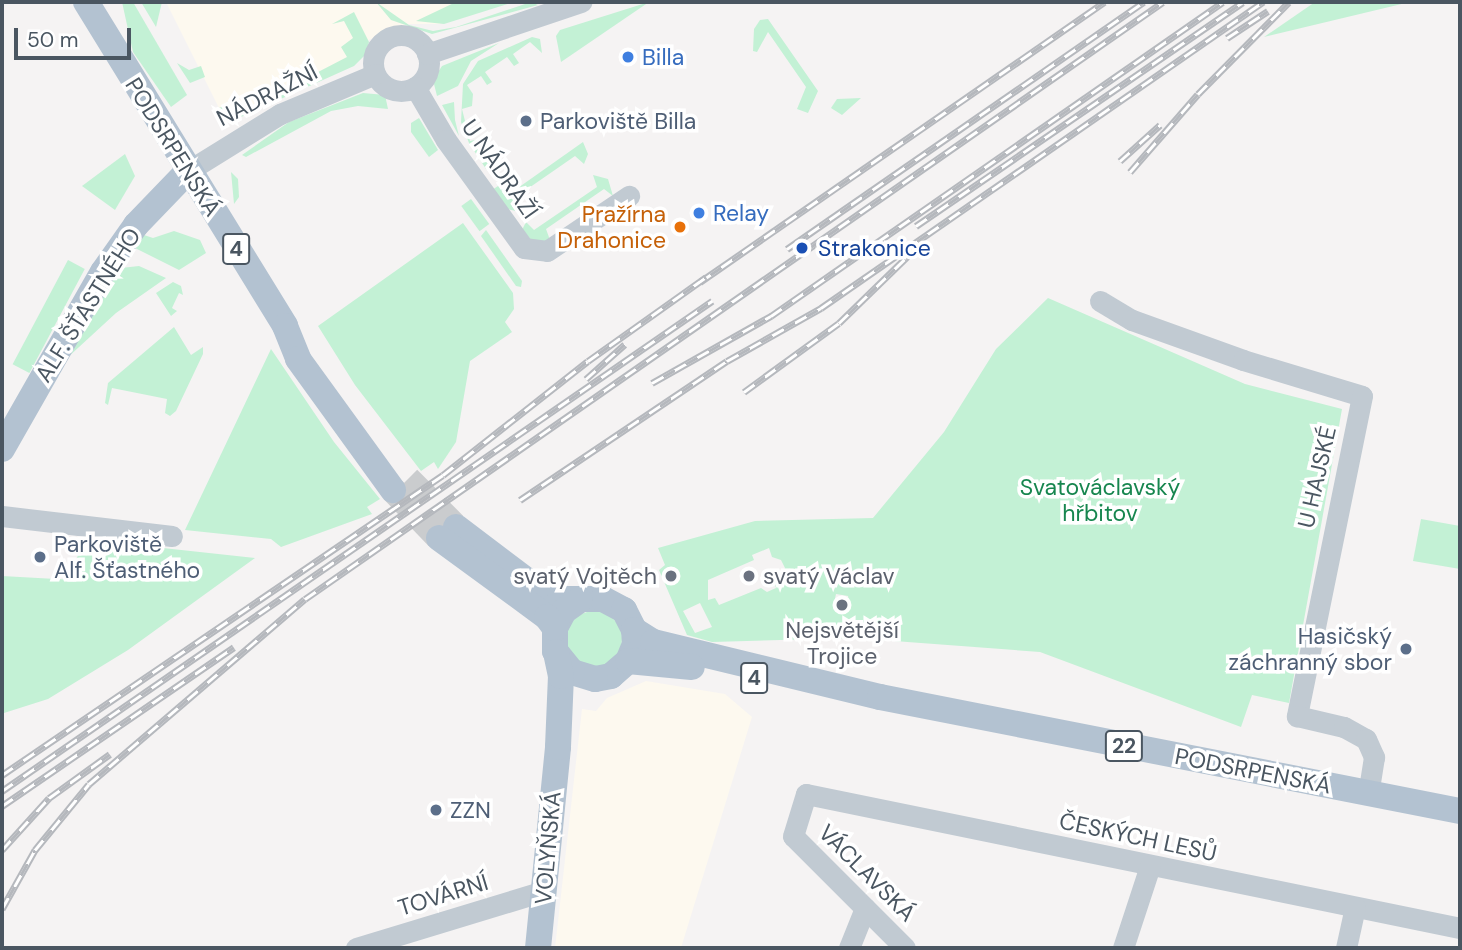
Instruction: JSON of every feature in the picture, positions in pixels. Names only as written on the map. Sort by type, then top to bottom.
[{"type":"main road","name":"PODSRPENSKÁ","points":[[86,2],[285,326],[298,359],[327,403],[401,484]]},
{"type":"main road","name":"ALF. ŠŤASTNÉHO","points":[[2,449],[103,272],[136,225],[188,171]]},
{"type":"main road","name":"PODSRPENSKÁ","points":[[595,679],[572,673],[547,617],[448,533],[541,592],[614,603],[635,630],[653,642],[880,697]]},
{"type":"main road","points":[[555,640],[564,611],[580,600]]},
{"type":"main road","points":[[595,679],[611,676],[628,661],[635,630]]},
{"type":"main road","name":"VOLYŇSKÁ","points":[[538,948],[558,747],[561,676],[555,640]]},
{"type":"main road","name":"PODSRPENSKÁ","points":[[628,661],[664,662],[880,697],[1460,811]]},
{"type":"main road","name":"VOLYŇSKÁ","points":[[558,747],[571,694],[595,679]]},
{"type":"street","points":[[427,54],[582,2]]},
{"type":"street","points":[[391,37],[414,39],[427,54],[427,72],[415,87],[391,89],[375,74],[375,53],[391,37]]},
{"type":"street","name":"NÁDRAŽNÍ","points":[[188,171],[279,114],[375,74]]},
{"type":"street","name":"U NÁDRAŽÍ","points":[[415,87],[478,186],[519,243],[531,251],[554,248],[629,196]]},
{"type":"street","name":"U HAJSKÉ","points":[[1100,301],[1132,320],[1209,348],[1362,396],[1297,716],[1343,727],[1366,739],[1374,757],[1368,793]]},
{"type":"street","points":[[2,516],[172,536]]},
{"type":"street","name":"ČESKÝCH LESŮ","points":[[806,794],[1460,928]]},
{"type":"street","name":"VÁCLAVSKÁ","points":[[806,794],[793,835],[905,948]]},
{"type":"street","points":[[1123,948],[1150,866]]},
{"type":"street","name":"TOVÁRNÍ","points":[[356,948],[544,891]]},
{"type":"street","points":[[1346,948],[1355,907]]},
{"type":"street","points":[[849,948],[865,908]]},
{"type":"shaded area","points":[[166,2],[510,2],[439,24],[408,24],[366,41],[362,57],[226,122]]},
{"type":"shaded area","points":[[646,681],[725,694],[752,717],[681,948],[555,948],[582,709],[596,711],[607,698]]},
{"type":"green space","points":[[122,2],[133,2],[187,95],[171,107],[133,52]]},
{"type":"green space","points":[[141,2],[162,2],[156,27]]},
{"type":"green space","points":[[376,2],[409,25],[433,31],[456,27],[531,2],[538,5],[432,34],[391,20]]},
{"type":"green space","points":[[456,2],[514,2],[444,24],[416,21]]},
{"type":"green space","points":[[649,2],[561,62],[556,36],[560,30]]},
{"type":"green space","points":[[1315,2],[1410,2],[1264,37]]},
{"type":"green space","points":[[354,12],[369,42],[366,54],[354,66],[223,125],[215,109],[229,105],[235,115],[347,57],[341,47],[353,38],[344,21],[332,24]]},
{"type":"green space","points":[[768,19],[818,91],[808,113],[797,109],[806,87],[768,32],[757,52],[753,51],[754,29],[760,20]]},
{"type":"green space","points":[[532,37],[540,39],[542,53],[530,42],[513,54],[519,63],[514,66],[507,57],[485,72],[492,82],[487,85],[481,76],[467,85],[473,94],[472,106],[462,109],[470,141],[480,139],[493,158],[486,169],[469,143],[461,122],[463,84],[478,61]]},
{"type":"green space","points":[[499,43],[471,61],[458,86],[437,96],[433,80],[442,66]]},
{"type":"green space","points":[[177,63],[189,70],[201,66],[205,77],[190,83]]},
{"type":"green space","points":[[363,93],[385,95],[388,109],[358,106],[331,111],[246,157],[242,155],[289,122]]},
{"type":"green space","points":[[861,98],[842,115],[831,108],[837,99]]},
{"type":"green space","points":[[454,102],[455,120],[459,136],[442,105]]},
{"type":"green space","points":[[419,118],[438,150],[429,157],[411,132],[411,123]]},
{"type":"green space","points":[[583,142],[588,154],[584,164],[575,156],[513,199],[516,211],[507,209],[492,190],[507,180],[515,190]]},
{"type":"green space","points":[[125,154],[135,176],[115,210],[82,186]]},
{"type":"green space","points":[[231,172],[238,179],[239,197],[234,204]]},
{"type":"green space","points":[[593,175],[608,179],[613,196],[604,189],[546,229],[550,240],[534,243],[522,230],[526,222],[534,230],[597,187]]},
{"type":"green space","points":[[471,199],[489,224],[480,231],[461,206]]},
{"type":"green space","points":[[463,223],[513,293],[514,309],[505,322],[512,332],[470,361],[456,442],[438,469],[434,462],[421,471],[355,385],[318,326]]},
{"type":"green space","points":[[486,230],[522,281],[521,287],[516,286],[481,236]]},
{"type":"green space","points":[[174,231],[200,240],[206,253],[179,270],[135,248],[144,235],[153,238]]},
{"type":"green space","points":[[68,260],[85,269],[29,373],[13,364]]},
{"type":"green space","points":[[139,266],[166,278],[116,313],[66,359],[101,289],[121,268]]},
{"type":"green space","points":[[173,282],[181,286],[183,295],[179,293],[172,308],[177,311],[171,316],[156,293]]},
{"type":"green space","name":"Svatováclavský hřbitov","points":[[1048,298],[1245,384],[1342,409],[1289,703],[1252,695],[1241,727],[1040,652],[854,638],[712,642],[687,635],[659,570],[665,565],[658,548],[755,521],[873,518],[944,432],[996,349]],"holes":[[[769,548],[772,557],[781,560],[785,568],[781,577],[773,578],[776,588],[767,592],[761,588],[719,605],[715,598],[708,600],[708,580],[754,560],[752,555]],[[836,594],[848,596],[850,608],[833,608]],[[700,603],[712,627],[695,633],[683,611]]]},
{"type":"green space","points":[[174,327],[191,355],[203,347],[203,354],[176,411],[170,416],[165,413],[167,399],[112,388],[108,405],[105,403],[108,383]]},
{"type":"green space","points":[[271,349],[334,442],[380,499],[367,507],[372,514],[281,547],[271,539],[185,530]]},
{"type":"green space","points":[[1421,519],[1460,526],[1460,569],[1413,561]]},
{"type":"green space","points":[[80,539],[255,558],[128,650],[48,699],[4,713],[2,576],[74,580]]},
{"type":"green space","points":[[594,611],[605,613],[614,619],[620,628],[620,650],[614,659],[605,665],[594,667],[583,665],[574,659],[568,650],[566,639],[568,628],[574,619],[583,613]]},
{"type":"tunnel","points":[[408,479],[456,527]]},
{"type":"tunnel","points":[[393,490],[439,538]]},
{"type":"railway","points":[[700,282],[1104,2]]},
{"type":"railway","points":[[787,249],[1144,2]]},
{"type":"railway","points":[[2,909],[35,850],[89,784],[305,599],[1163,2]]},
{"type":"railway","points":[[652,383],[771,316],[1223,2]]},
{"type":"railway","points":[[916,226],[1243,2]]},
{"type":"railway","points":[[520,500],[727,361],[821,308],[1263,2]]},
{"type":"railway","points":[[1130,172],[1198,94],[1289,2]]},
{"type":"railway","points":[[1227,38],[1268,11]]},
{"type":"railway","points":[[1120,161],[1160,125]]},
{"type":"railway","points":[[744,392],[839,323],[908,256]]},
{"type":"railway","points":[[2,775],[443,475],[588,361],[706,277]]},
{"type":"railway","points":[[2,791],[712,301]]},
{"type":"railway","points":[[586,379],[625,344]]},
{"type":"railway","points":[[2,806],[234,647]]},
{"type":"railway","points":[[2,850],[49,798],[110,754]]},
{"type":"place","name":"Billa","points":[[628,57]]},
{"type":"place","name":"Parkoviště Billa","points":[[526,121]]},
{"type":"place","name":"Relay","points":[[699,213]]},
{"type":"place","name":"Pražírna Drahonice","points":[[680,227]]},
{"type":"place","name":"Strakonice","points":[[802,248]]},
{"type":"place","name":"Parkoviště Alf. Šťastného","points":[[40,557]]},
{"type":"place","name":"svatý Vojtěch","points":[[671,576]]},
{"type":"place","name":"svatý Václav","points":[[749,576]]},
{"type":"place","name":"Nejsvětější Trojice","points":[[842,605]]},
{"type":"place","name":"Hasičský záchranný sbor","points":[[1406,649]]},
{"type":"place","name":"ZZN","points":[[436,810]]}]
